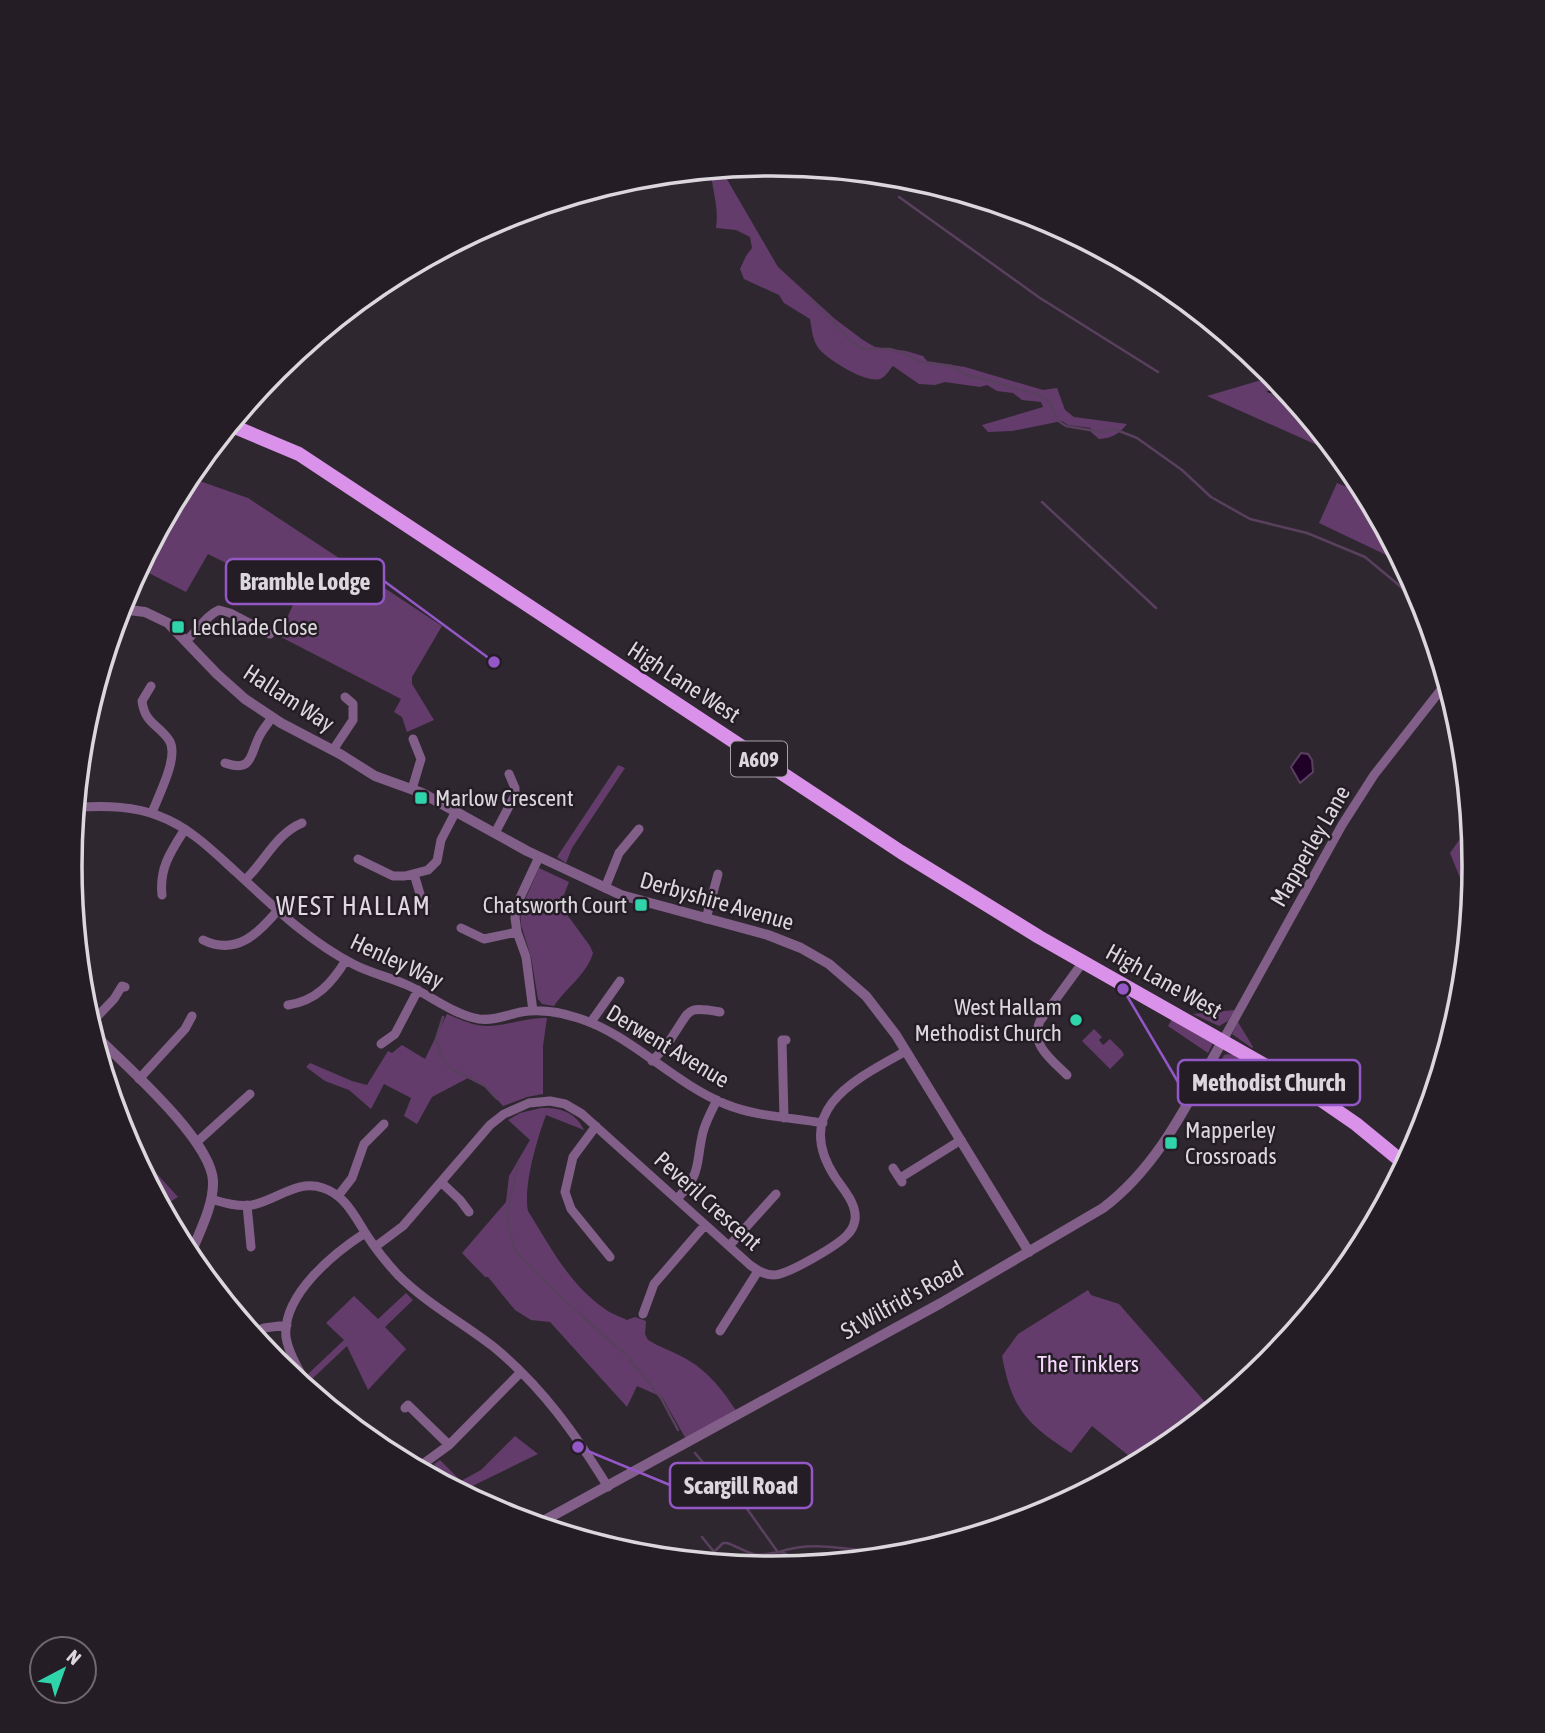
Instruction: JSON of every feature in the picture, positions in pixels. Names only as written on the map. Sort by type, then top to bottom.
[{"type":"main road","name":"High Lane West","points":[[239,429],[299,454],[901,852],[1083,962],[1223,1040]]},
{"type":"main road","name":"A609","points":[[1223,1040],[1337,1110],[1398,1159]]},
{"type":"street","points":[[186,641],[199,630],[218,606],[270,634]]},
{"type":"street","name":"Hallam Way","points":[[132,610],[155,616],[172,626],[226,683],[272,717],[380,779],[412,789],[539,857]]},
{"type":"street","points":[[151,687],[141,696],[148,719],[175,742],[171,762],[152,813]]},
{"type":"street","name":"Mapperley Lane","points":[[1223,1040],[1342,825],[1374,775],[1440,691]]},
{"type":"street","points":[[333,750],[353,720],[352,699]]},
{"type":"street","points":[[225,763],[246,768],[254,754],[258,738],[272,717]]},
{"type":"street","points":[[412,789],[421,759],[413,739]]},
{"type":"street","points":[[495,833],[514,799],[516,783],[509,774]]},
{"type":"street","name":"Henley Way","points":[[85,807],[126,807],[152,813],[185,829],[318,943],[346,960],[418,990],[460,1012],[480,1019],[533,1011]]},
{"type":"street","points":[[358,859],[388,875],[399,877],[432,867],[437,861],[442,837],[456,811]]},
{"type":"street","points":[[245,880],[296,822]]},
{"type":"street","points":[[159,889],[165,863],[185,829]]},
{"type":"street","points":[[605,888],[619,853],[639,829]]},
{"type":"street","points":[[533,1011],[524,950],[515,918],[518,902],[539,857]]},
{"type":"street","name":"Derbyshire Avenue","points":[[539,857],[628,897],[768,935],[801,948],[829,964],[866,996],[887,1021],[1029,1252]]},
{"type":"street","points":[[414,874],[423,904],[426,906]]},
{"type":"street","points":[[706,919],[709,889],[718,874]]},
{"type":"street","points":[[206,945],[228,946],[245,942],[258,933],[278,910]]},
{"type":"street","points":[[461,928],[484,939],[517,932]]},
{"type":"street","points":[[295,1006],[323,990],[346,960]]},
{"type":"street","points":[[1067,1075],[1053,1053],[1037,1041],[1038,1024],[1083,962]]},
{"type":"street","points":[[591,1022],[620,981]]},
{"type":"street","points":[[99,1015],[122,986],[125,987]]},
{"type":"street","points":[[388,1043],[399,1028],[418,990]]},
{"type":"street","points":[[652,1061],[687,1013],[698,1009],[720,1012]]},
{"type":"street","name":"Derwent Avenue","points":[[533,1011],[565,1014],[591,1022],[717,1100],[746,1111],[823,1123]]},
{"type":"street","points":[[139,1079],[188,1032],[192,1016]]},
{"type":"street","points":[[784,1118],[782,1040],[786,1040]]},
{"type":"street","name":"St Wilfrid's Road","points":[[548,1519],[941,1303],[1103,1208],[1141,1173],[1176,1125],[1223,1040]]},
{"type":"street","points":[[106,1046],[198,1141],[211,1170],[211,1199],[193,1241]]},
{"type":"street","points":[[823,1123],[831,1104],[850,1083],[906,1051]]},
{"type":"street","points":[[198,1141],[237,1100],[250,1094]]},
{"type":"street","points":[[677,1199],[694,1179],[704,1128],[717,1100]]},
{"type":"street","name":"Peveril Crescent","points":[[375,1247],[403,1226],[495,1120],[521,1106],[539,1101],[558,1102],[576,1110],[596,1126],[758,1271],[773,1275],[787,1272],[843,1240],[852,1228],[855,1217],[852,1202],[824,1155],[823,1123]]},
{"type":"street","points":[[338,1196],[352,1178],[369,1132],[384,1124]]},
{"type":"street","points":[[596,1126],[573,1157],[565,1192],[569,1206],[598,1249],[610,1258]]},
{"type":"street","points":[[893,1168],[901,1180],[961,1140]]},
{"type":"street","points":[[441,1182],[471,1212],[462,1221]]},
{"type":"street","points":[[211,1199],[227,1204],[247,1205],[305,1185],[324,1188],[338,1196],[354,1214],[375,1247],[415,1290],[522,1372],[569,1427],[608,1487]]},
{"type":"street","points":[[729,1246],[765,1200],[776,1194]]},
{"type":"street","points":[[247,1205],[245,1235],[251,1247]]},
{"type":"street","points":[[643,1314],[652,1301],[656,1282],[705,1225]]},
{"type":"street","points":[[300,1369],[289,1348],[287,1325],[293,1304],[321,1267],[365,1233]]},
{"type":"street","points":[[720,1332],[758,1271]]},
{"type":"street","points":[[261,1329],[287,1325]]},
{"type":"street","points":[[425,1463],[449,1445],[522,1372]]},
{"type":"street","points":[[405,1408],[408,1405],[449,1445]]},
{"type":"green space","points":[[726,178],[778,267],[835,319],[875,347],[906,351],[923,356],[927,361],[965,367],[1043,390],[1057,388],[1065,410],[1074,417],[1127,424],[1115,435],[1099,439],[1091,432],[1091,428],[1068,425],[1062,421],[1012,431],[988,432],[982,425],[1043,407],[1041,402],[1022,400],[1013,393],[997,391],[987,385],[980,387],[945,382],[935,385],[919,384],[893,366],[883,377],[876,380],[840,365],[817,346],[810,319],[784,303],[779,295],[744,279],[740,269],[752,248],[750,237],[736,230],[716,228],[712,179]]},
{"type":"green space","points":[[1263,380],[1272,390],[1266,390],[1272,396],[1278,397],[1320,446],[1207,396]]},
{"type":"green space","points":[[199,483],[248,498],[442,626],[412,677],[412,684],[434,720],[407,732],[402,717],[394,712],[401,699],[279,636],[296,598],[208,554],[186,592],[148,573]]},
{"type":"green space","points":[[1337,483],[1349,488],[1390,557],[1319,523]]},
{"type":"green space","points":[[618,765],[625,768],[572,848],[566,863],[557,857]]},
{"type":"green space","points":[[1462,836],[1462,883],[1450,853]]},
{"type":"green space","points":[[539,868],[569,882],[560,905],[593,953],[581,974],[554,1006],[542,1004],[538,999],[531,957],[521,925],[520,911]]},
{"type":"green space","points":[[1235,1010],[1228,1021],[1219,1026],[1193,1014]]},
{"type":"green space","points":[[447,1014],[485,1026],[547,1018],[543,1046],[543,1094],[503,1106],[485,1086],[468,1078],[432,1097],[417,1124],[404,1116],[411,1098],[384,1084],[371,1109],[349,1090],[325,1081],[306,1067],[310,1063],[367,1085],[388,1051],[392,1053],[402,1045],[425,1059]]},
{"type":"green space","points":[[1172,1019],[1213,1043],[1208,1053],[1168,1026]]},
{"type":"green space","points":[[1238,1022],[1253,1047],[1252,1048],[1232,1034]]},
{"type":"green space","points":[[1094,1029],[1102,1037],[1099,1040],[1103,1045],[1110,1039],[1124,1055],[1110,1069],[1082,1041]]},
{"type":"green space","points":[[1228,1054],[1297,1092],[1296,1094],[1241,1066],[1220,1063],[1224,1055]]},
{"type":"green space","points":[[554,1108],[572,1115],[584,1130],[546,1115],[535,1149],[527,1189],[528,1211],[552,1250],[579,1287],[590,1297],[608,1311],[627,1320],[635,1317],[646,1321],[645,1334],[648,1340],[696,1365],[721,1390],[737,1412],[686,1439],[662,1397],[637,1386],[627,1407],[550,1322],[531,1320],[515,1310],[488,1277],[462,1253],[506,1202],[509,1176],[530,1140],[508,1120],[520,1113]]},
{"type":"green space","points":[[151,1167],[178,1197],[170,1202]]},
{"type":"green space","name":"The Tinklers","points":[[1088,1290],[1091,1295],[1119,1304],[1206,1403],[1130,1457],[1092,1426],[1071,1453],[1032,1424],[1011,1390],[1002,1356],[1018,1334]]},
{"type":"green space","points":[[406,1293],[413,1300],[385,1327],[406,1349],[368,1390],[347,1346],[311,1379],[308,1374],[344,1340],[326,1323],[354,1296],[378,1319]]},
{"type":"green space","points":[[515,1436],[538,1454],[470,1487],[438,1470],[434,1464],[440,1460],[461,1481],[481,1470]]},
{"type":"shaded area","points":[[1265,390],[1272,390],[1278,396]]},
{"type":"shaded area","points":[[1301,753],[1308,754],[1312,760],[1313,772],[1300,783],[1291,767]]},
{"type":"waterway","points":[[899,197],[1040,298],[1158,372]]},
{"type":"waterway","points":[[813,301],[862,349],[890,349],[920,362],[952,366],[965,374],[1040,395],[1051,404],[1057,420],[1066,426],[1101,432],[1114,429],[1137,438],[1182,470],[1211,497],[1250,519],[1307,533],[1365,557],[1405,591]]},
{"type":"waterway","points":[[1042,502],[1156,608]]},
{"type":"waterway","points":[[443,1017],[436,1039],[444,1061],[450,1068],[485,1086],[497,1099]]},
{"type":"waterway","points":[[519,1161],[507,1213],[515,1250],[563,1299],[627,1356],[661,1398],[678,1430]]},
{"type":"waterway","points":[[695,1453],[736,1502],[745,1506],[777,1551]]},
{"type":"waterway","points":[[702,1537],[714,1552],[723,1543],[727,1543],[754,1554],[782,1552],[789,1556]]},
{"type":"waterway","points":[[779,1552],[813,1546],[865,1551]]},
{"type":"place","name":"Lechlade Close","points":[[178,627]]},
{"type":"place","name":"Bramble Lodge","points":[[494,662]]},
{"type":"place","name":"Marlow Crescent","points":[[421,798]]},
{"type":"place","name":"Chatsworth Court","points":[[641,905]]},
{"type":"place","name":"Methodist Church","points":[[1123,989]]},
{"type":"place","name":"West Hallam Methodist Church","points":[[1076,1020]]},
{"type":"place","name":"Mapperley Crossroads","points":[[1171,1143]]},
{"type":"place","name":"Scargill Road","points":[[578,1447]]},
{"type":"district","name":"WEST HALLAM","points":[[354,906]]}]
